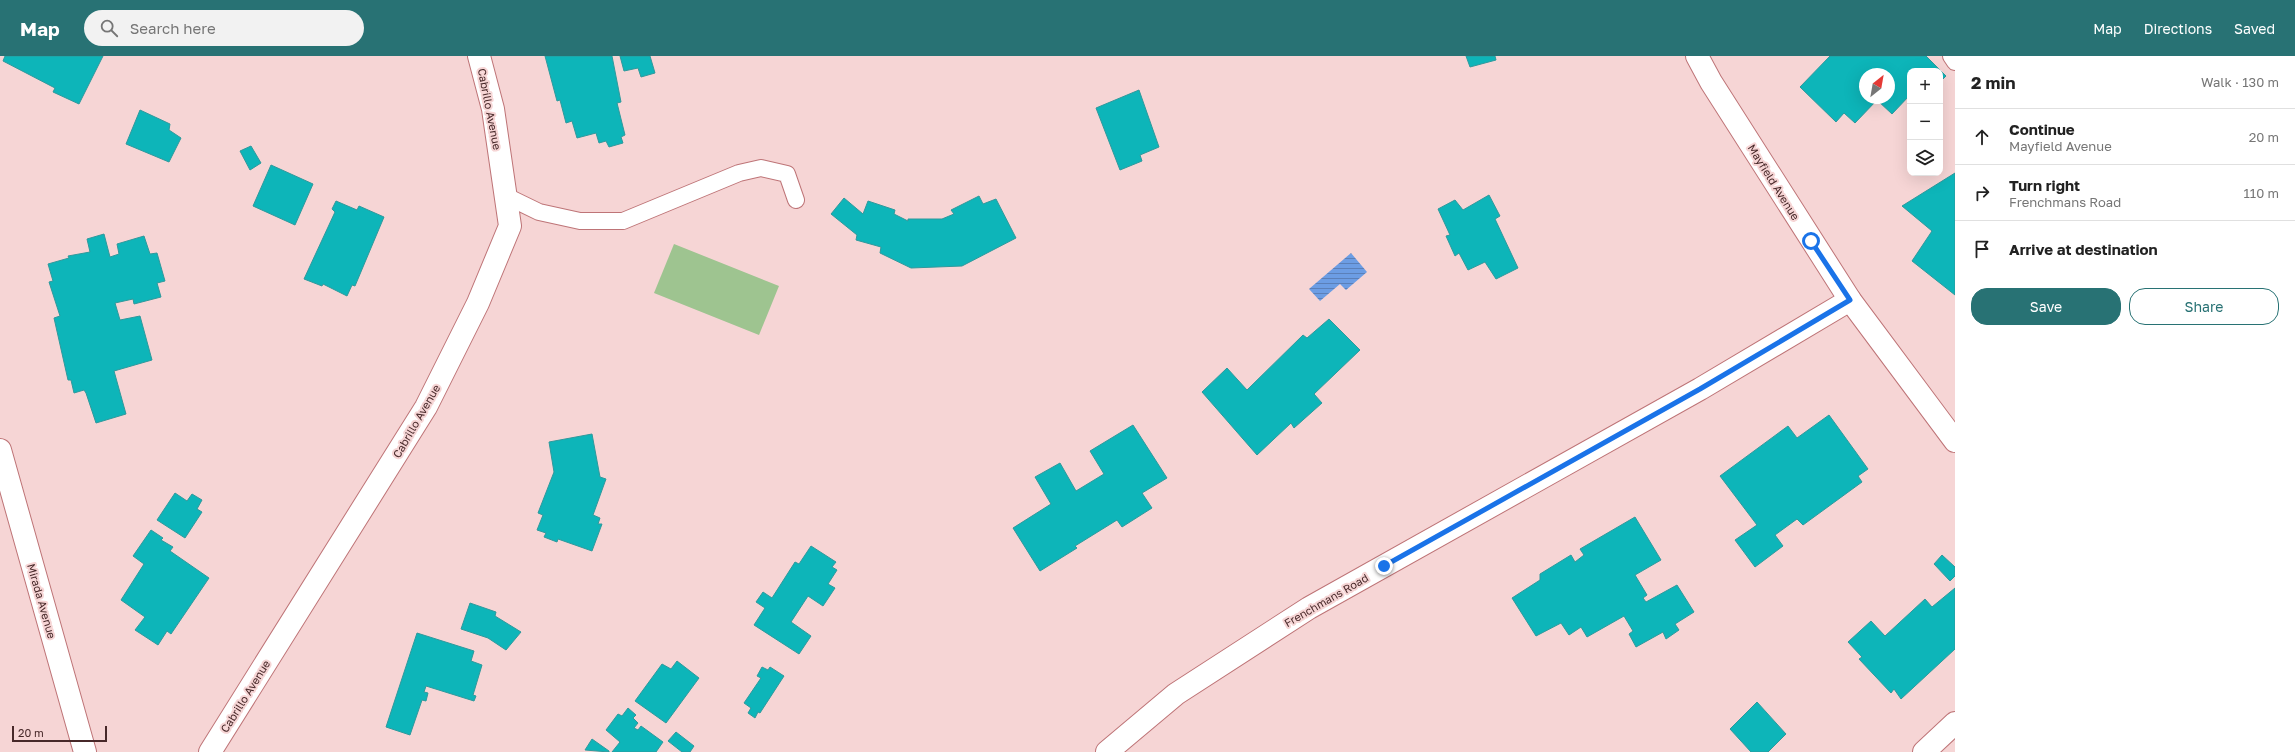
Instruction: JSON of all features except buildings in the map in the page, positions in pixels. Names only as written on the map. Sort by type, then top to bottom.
[{"type":"street","name":"Cabrillo Avenue","points":[[210,752],[426,408],[478,303],[510,226],[493,109],[479,56]]},
{"type":"street","name":"Mayfield Avenue","points":[[1697,56],[1715,89],[1850,300],[1955,441]]},
{"type":"street","name":"Frenchmans Road","points":[[1107,752],[1176,694],[1309,608],[1686,396],[1850,300]]},
{"type":"street","name":"Mirada Avenue","points":[[0,450],[85,752]]},
{"type":"street","points":[[1924,752],[1955,723]]},
{"type":"lane","points":[[1951,56],[1955,62]]},
{"type":"lane","points":[[506,196],[539,212],[580,221],[624,221],[739,173],[761,168],[787,174],[796,200]]},
{"type":"green space","points":[[674,244],[779,286],[759,335],[654,293]]},
{"type":"water","points":[[1351,253],[1367,272],[1346,290],[1340,284],[1320,301],[1309,289]]},
{"type":"route","points":[[1384,566],[1700,389],[1850,300],[1811,241]]}]
